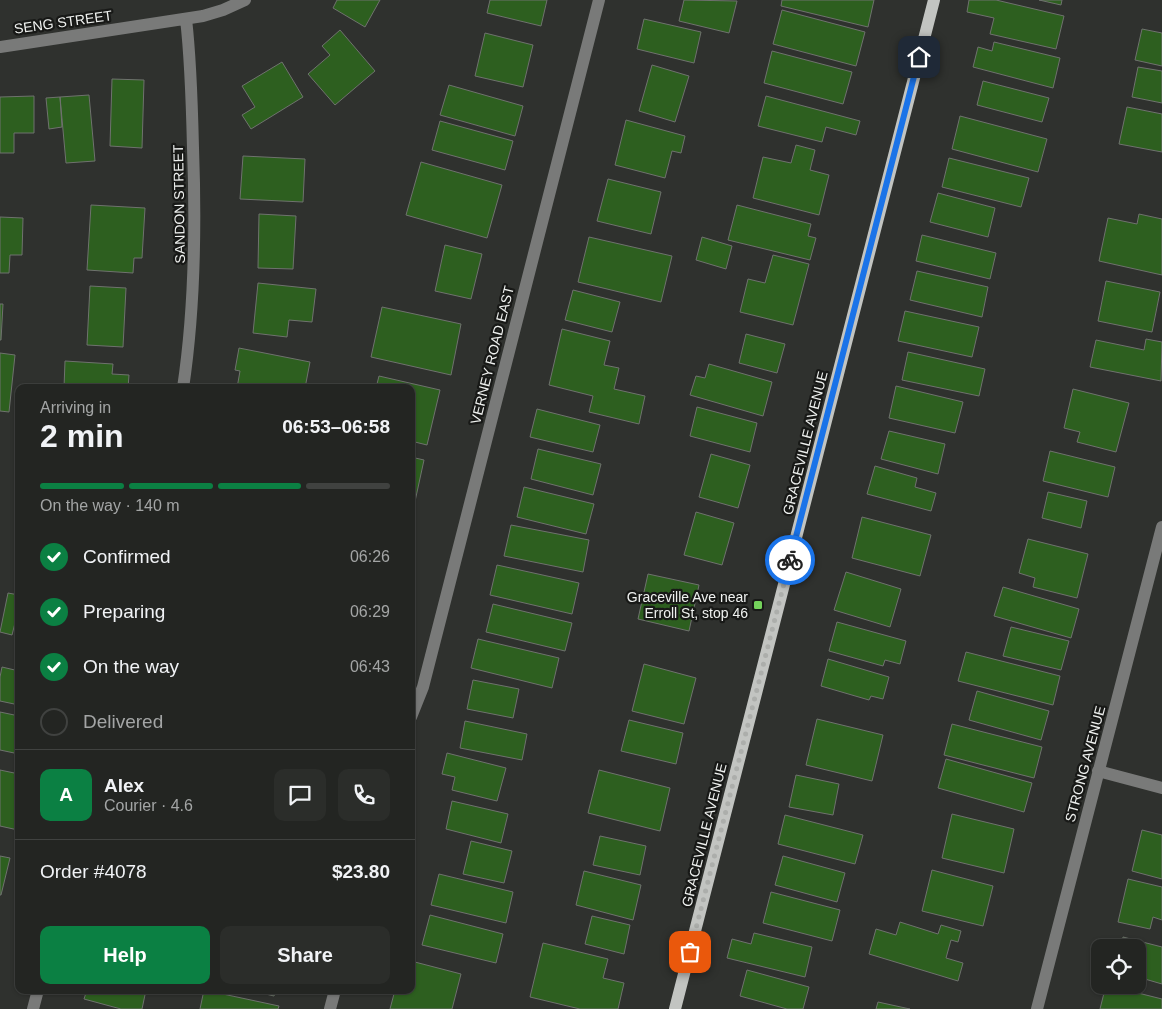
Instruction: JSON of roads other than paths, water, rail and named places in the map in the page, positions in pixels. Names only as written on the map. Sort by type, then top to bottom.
[{"type":"main road","name":"GRACEVILLE AVENUE","points":[[675,1009],[934,0]]},
{"type":"street","name":"SENG STREET","points":[[0,47],[186,19],[223,10],[246,0]]},
{"type":"street","name":"VERNEY ROAD EAST","points":[[415,707],[423,687],[599,0]]},
{"type":"street","name":"SANDON STREET","points":[[184,384],[192,321],[195,267],[193,126],[186,19]]},
{"type":"street","name":"STRONG AVENUE","points":[[1037,1009],[1162,527]]},
{"type":"street","points":[[1098,771],[1162,788]]},
{"type":"street","points":[[33,1009],[37,994]]},
{"type":"street","points":[[330,1009],[334,994]]},
{"type":"place","name":"Graceville Ave near Erroll St, stop 46","points":[[758,605]]}]
